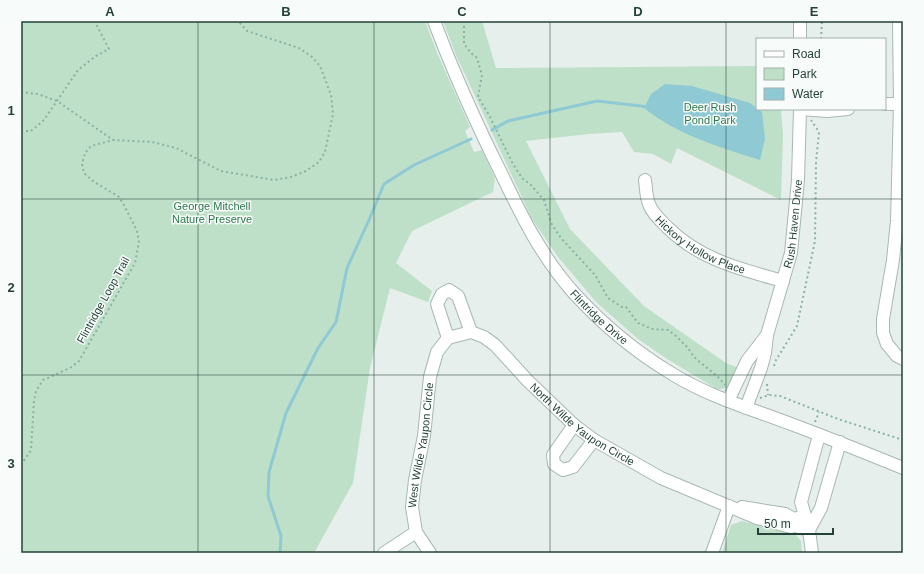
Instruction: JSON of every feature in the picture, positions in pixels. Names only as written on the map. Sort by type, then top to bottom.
[{"type":"street","name":"Flintridge Drive","points":[[434,21],[456,78],[492,156],[528,228],[565,282],[596,315],[630,344],[675,376],[728,401],[816,431],[903,468]]},
{"type":"street","points":[[800,21],[800,38]]},
{"type":"street","points":[[899,21],[902,104],[897,220],[893,260],[883,319],[883,333],[887,344],[897,356],[903,359]]},
{"type":"street","points":[[886,104],[902,104]]},
{"type":"street","name":"Rush Haven Drive","points":[[746,408],[763,360],[767,335],[791,253],[803,110]]},
{"type":"street","name":"Hickory Hollow Place","points":[[645,180],[648,204],[659,220],[689,246],[708,257],[783,281]]},
{"type":"street","points":[[449,290],[458,296],[471,332],[448,338],[437,304],[442,294],[449,290]]},
{"type":"street","name":"North Wilde Yaupon Circle","points":[[471,332],[484,337],[495,345],[527,380],[574,425],[594,440],[661,478],[757,518],[809,530]]},
{"type":"street","name":"Rush Haven Drive","points":[[728,401],[747,361],[767,335]]},
{"type":"street","name":"West Wilde Yaupon Circle","points":[[430,553],[416,532],[412,507],[415,480],[424,436],[430,377],[437,352],[448,338]]},
{"type":"street","points":[[574,425],[553,455],[554,464],[563,470],[573,467],[594,440]]},
{"type":"street","points":[[812,553],[809,530],[801,502],[816,431]]},
{"type":"street","points":[[809,530],[821,508],[840,442]]},
{"type":"street","points":[[712,553],[729,506]]},
{"type":"street","name":"North Wilde Yaupon Circle","points":[[729,506],[785,514],[794,519],[805,516]]},
{"type":"street","points":[[384,553],[416,532]]},
{"type":"path","points":[[21,131],[32,131],[44,120],[78,70],[96,56],[109,50],[96,24],[96,21]]},
{"type":"path","name":"Flintridge Loop Trail","points":[[21,465],[31,450],[36,391],[43,380],[70,368],[79,361],[135,263],[139,242],[137,231],[124,205],[118,196],[94,182],[84,173],[82,164],[85,153],[91,146],[113,140],[152,142],[176,148],[221,171],[274,180],[291,177],[306,171],[319,162],[325,152],[333,114],[331,95],[320,66],[311,56],[299,48],[247,31],[238,21]]},
{"type":"path","points":[[464,21],[464,44],[477,58],[482,75],[478,96],[513,164],[522,178],[531,185],[544,200],[552,225],[595,275],[608,298],[622,307],[626,307],[638,322],[652,329],[668,330],[688,348],[694,357],[728,387],[734,390]]},
{"type":"path","points":[[821,38],[822,21]]},
{"type":"path","points":[[21,92],[38,94],[57,101],[113,140]]},
{"type":"path","points":[[772,371],[776,360],[797,326],[815,241],[816,170],[819,132],[804,110]]},
{"type":"path","points":[[767,382],[768,396]]},
{"type":"path","points":[[751,396],[757,398],[780,396],[838,419],[903,440]]},
{"type":"path","points":[[816,431],[819,412]]},
{"type":"green space","name":"George Mitchell Nature Preserve","points":[[21,21],[425,21],[438,55],[470,127],[465,131],[474,152],[482,150],[495,178],[493,192],[412,231],[396,263],[432,291],[428,302],[390,288],[370,368],[353,483],[314,553],[21,553]]},
{"type":"green space","name":"Deer Rush Pond Park","points":[[443,21],[482,21],[496,68],[756,66],[756,110],[781,110],[783,134],[781,200],[677,148],[671,164],[653,154],[634,152],[622,132],[526,141],[570,229],[644,306],[726,363],[739,368],[734,380],[729,386],[722,389],[717,389],[667,359],[638,339],[596,302],[558,257],[532,219],[456,55]]},
{"type":"green space","points":[[742,521],[795,534],[801,541],[802,553],[722,553],[731,525]]},
{"type":"water","points":[[665,84],[692,86],[750,103],[756,108],[756,110],[762,112],[765,139],[760,160],[714,145],[671,126],[644,108],[651,94]]},
{"type":"waterway","points":[[492,130],[508,121],[597,101],[649,107]]},
{"type":"waterway","points":[[280,553],[281,536],[268,496],[269,472],[286,413],[318,348],[336,322],[347,268],[384,184],[414,165],[471,139]]}]
